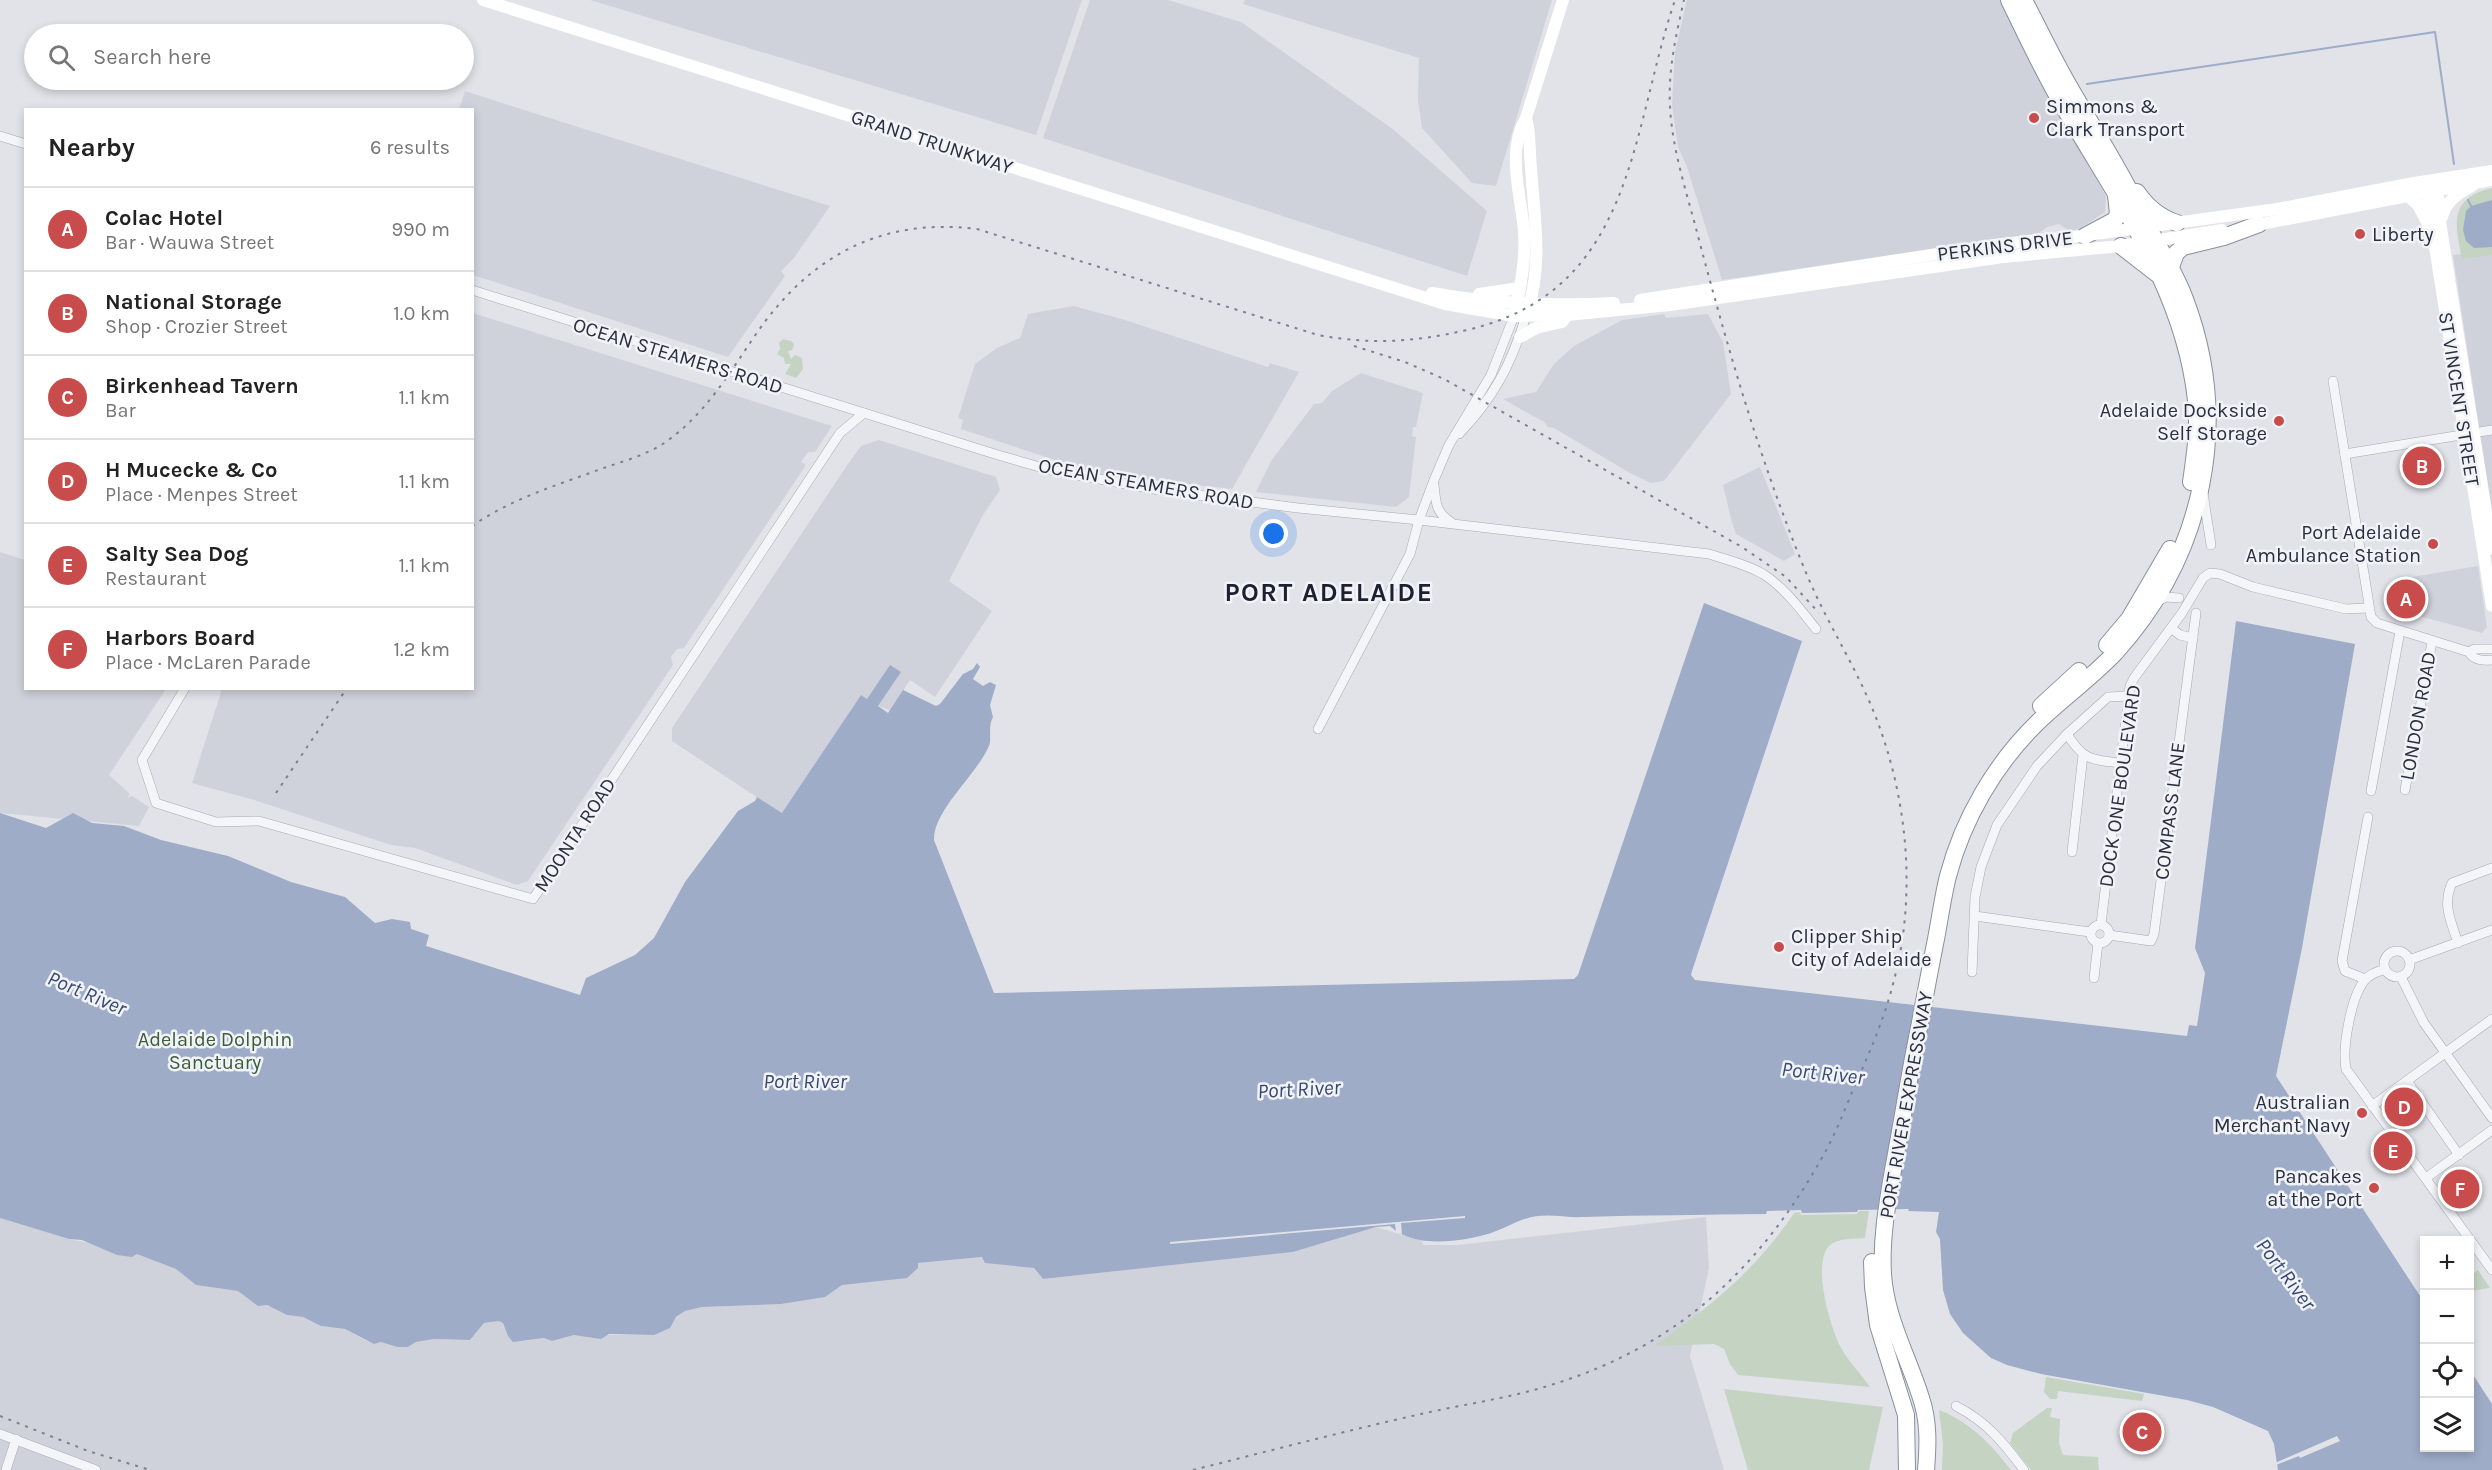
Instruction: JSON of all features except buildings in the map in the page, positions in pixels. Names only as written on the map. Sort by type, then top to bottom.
[{"type":"highway","name":"PORT RIVER EXPRESSWAY","points":[[2009,0],[2051,84],[2116,194],[2147,235]]},
{"type":"highway","name":"PORT RIVER EXPRESSWAY","points":[[1935,920],[1957,849],[1968,822],[1990,781],[2015,746],[2038,722],[2111,657],[2156,602],[2180,555],[2194,517],[2202,487],[2208,447],[2208,407],[2203,361],[2186,301],[2166,272],[2102,143],[2024,0]]},
{"type":"highway","points":[[2102,143],[2112,152],[2143,200],[2162,217],[2177,223]]},
{"type":"highway","points":[[2083,236],[2115,220],[2118,214],[2116,194]]},
{"type":"highway","points":[[2121,246],[2166,272],[2176,253],[2183,247],[2224,237],[2259,224]]},
{"type":"highway","name":"PORT RIVER EXPRESSWAY","points":[[1926,1470],[1926,1422],[1922,1400],[1893,1323],[1878,1262],[1874,1227],[1935,920],[1940,872],[1958,819],[1982,776],[2011,735],[2058,689],[2100,653],[2129,619],[2168,554],[2184,513],[2195,453],[2196,403],[2191,366],[2166,272]]},
{"type":"highway","name":"PORT RIVER EXPRESSWAY","points":[[1878,1262],[1873,1287],[1878,1325],[1906,1415],[1907,1470]]},
{"type":"highway","points":[[1922,1400],[1930,1421],[1932,1470]]},
{"type":"street","name":"GRAND TRUNKWAY","points":[[483,0],[1445,304],[1522,310]]},
{"type":"street","points":[[1449,445],[1494,393],[1520,337],[1522,310],[1520,288],[1524,235],[1516,174],[1518,132],[1526,117],[1563,0]]},
{"type":"street","points":[[1318,729],[1410,554],[1419,520],[1449,445],[1491,375],[1522,310],[1536,267],[1538,233],[1531,169],[1530,130],[1526,117]]},
{"type":"street","points":[[0,136],[24,143]]},
{"type":"street","name":"PERKINS DRIVE","points":[[1522,310],[1626,302],[2002,244],[2083,236],[2147,235],[2259,224],[2407,195],[2492,171]]},
{"type":"street","name":"PERKINS DRIVE","points":[[1522,310],[1566,315],[1670,305],[2003,257],[2121,246],[2177,223],[2492,180]]},
{"type":"street","points":[[2407,195],[2415,201],[2428,225],[2436,225],[2444,207],[2478,182]]},
{"type":"street","name":"ST VINCENT STREET","points":[[2432,187],[2492,606]]},
{"type":"street","name":"GRAND TRUNKWAY","points":[[1381,283],[1522,310]]},
{"type":"street","points":[[1448,296],[1485,294],[1520,288]]},
{"type":"street","name":"OCEAN STEAMERS ROAD","points":[[474,291],[998,455],[1083,477],[1298,508],[1708,554],[1766,576],[1801,609],[1816,629]]},
{"type":"street","points":[[1520,337],[1536,328],[1562,322],[1566,315]]},
{"type":"street","points":[[2333,381],[2367,608],[2371,617],[2377,623],[2469,652],[2471,656],[2480,660],[2492,660]]},
{"type":"street","name":"MOONTA ROAD","points":[[183,690],[141,760],[156,803],[216,822],[259,821],[533,899],[840,433],[864,413]]},
{"type":"street","points":[[2345,454],[2492,430]]},
{"type":"street","name":"ST VINCENT STREET","points":[[2469,434],[2492,549]]},
{"type":"street","points":[[1434,480],[1436,504],[1442,516],[1455,524]]},
{"type":"street","points":[[2202,487],[2211,545]]},
{"type":"street","name":"DOCK ONE BOULEVARD","points":[[2101,924],[2129,696],[2134,678],[2171,628],[2203,578],[2210,573],[2220,574],[2253,587],[2346,609],[2367,608]]},
{"type":"street","points":[[2156,602],[2166,597],[2179,598]]},
{"type":"street","name":"COMPASS LANE","points":[[2109,935],[2151,941],[2154,934],[2196,613]]},
{"type":"street","points":[[2171,628],[2180,635],[2193,638]]},
{"type":"street","points":[[2371,791],[2400,631]]},
{"type":"street","name":"LONDON ROAD","points":[[2405,790],[2432,642]]},
{"type":"street","points":[[2469,652],[2474,649],[2492,649]]},
{"type":"street","points":[[1972,972],[1975,897],[1981,867],[1997,825],[2037,766],[2067,734],[2108,697],[2129,696]]},
{"type":"street","points":[[2067,734],[2083,755],[2096,761],[2121,763]]},
{"type":"street","points":[[2072,852],[2083,755]]},
{"type":"street","points":[[2365,979],[2345,971],[2342,967],[2368,817]]},
{"type":"street","points":[[2458,943],[2445,906],[2447,893],[2452,883],[2492,868]]},
{"type":"street","points":[[1975,916],[2090,932]]},
{"type":"street","points":[[2090,932],[2096,925],[2101,924],[2108,930],[2107,939],[2098,943]]},
{"type":"street","points":[[2409,960],[2492,930]]},
{"type":"street","points":[[2090,932],[2094,941],[2098,943]]},
{"type":"street","points":[[2094,978],[2098,943]]},
{"type":"street","points":[[2393,952],[2404,953],[2409,960],[2408,972],[2401,977],[2391,976],[2385,969],[2385,958],[2393,952]]},
{"type":"street","points":[[2385,969],[2365,979],[2355,998],[2345,1045],[2344,1060],[2349,1075],[2492,1270]]},
{"type":"street","points":[[2401,977],[2413,1005],[2492,1118]]},
{"type":"street","points":[[2372,1106],[2492,1019]]},
{"type":"street","points":[[2407,1081],[2459,1155]]},
{"type":"street","points":[[2426,1178],[2492,1130]]},
{"type":"street","points":[[1956,1406],[1980,1421],[2003,1441],[2024,1470]]},
{"type":"street","points":[[0,1434],[96,1470]]},
{"type":"street","points":[[6,1470],[15,1439]]},
{"type":"shaded area","points":[[590,0],[1082,0],[1036,135]]},
{"type":"shaded area","points":[[1090,0],[1168,0],[1241,22],[1394,130],[1487,211],[1467,276],[1043,138]]},
{"type":"shaded area","points":[[1245,0],[1552,0],[1496,186],[1472,183],[1422,128],[1418,100],[1419,58],[1243,4]]},
{"type":"shaded area","points":[[1687,0],[2004,0],[2106,197],[2105,212],[2079,229],[2070,231],[2059,224],[2047,227],[2039,233],[1722,280],[1687,167],[1678,147],[1672,105],[1675,52]]},
{"type":"shaded area","points":[[465,91],[830,206],[794,258],[781,271],[785,276],[728,357],[474,275],[474,108],[459,108]]},
{"type":"shaded area","points":[[2492,250],[2492,511],[2453,255]]},
{"type":"shaded area","points":[[1074,306],[1125,320],[1268,367],[1270,363],[1299,372],[1232,489],[1097,474],[961,429],[963,420],[958,418],[975,364],[997,348],[1020,338],[1028,314]]},
{"type":"shaded area","points":[[474,313],[832,426],[815,452],[808,452],[801,462],[806,465],[684,648],[677,649],[671,657],[673,665],[528,881],[517,885],[415,848],[391,845],[254,800],[192,783],[222,690],[474,690]]},
{"type":"shaded area","points":[[1664,314],[1666,318],[1708,314],[1723,342],[1731,394],[1664,481],[1651,483],[1630,473],[1503,399],[1536,392],[1554,364],[1574,346],[1622,320]]},
{"type":"shaded area","points":[[1361,373],[1423,393],[1416,427],[1413,427],[1412,436],[1416,437],[1409,497],[1396,507],[1256,492],[1271,461],[1314,404],[1322,403],[1332,391]]},
{"type":"shaded area","points":[[879,440],[996,477],[1000,490],[983,515],[949,581],[992,611],[935,697],[910,680],[890,710],[878,706],[900,672],[890,666],[867,699],[861,695],[782,814],[672,741],[672,728],[848,464],[861,446]]},
{"type":"shaded area","points":[[1760,467],[1795,554],[1784,561],[1736,534],[1731,519],[1723,485]]},
{"type":"shaded area","points":[[0,552],[24,560],[24,690],[165,690],[109,775],[130,794],[127,798],[132,796],[149,807],[139,826],[0,813]]},
{"type":"shaded area","points":[[2478,566],[2487,627],[2482,633],[2397,610],[2394,580]]},
{"type":"shaded area","points":[[1706,1217],[1709,1268],[1690,1356],[1724,1470],[0,1470],[0,1218],[69,1239],[137,1253],[176,1269],[196,1285],[238,1291],[287,1315],[303,1317],[321,1326],[345,1329],[374,1343],[381,1342],[397,1347],[408,1347],[416,1342],[434,1339],[470,1340],[484,1323],[499,1321],[503,1323],[508,1336],[523,1341],[544,1338],[552,1341],[574,1335],[654,1335],[685,1311],[702,1307],[781,1304],[842,1285],[918,1268],[918,1263],[983,1257],[1034,1268],[1043,1279],[1293,1252],[1376,1227],[1422,1241],[1423,1245],[1458,1245]]},
{"type":"green space","points":[[2492,188],[2492,255],[2462,259],[2457,224],[2461,206],[2478,193]]},
{"type":"green space","points":[[783,339],[794,344],[792,350],[788,351],[791,359],[795,355],[802,358],[803,369],[796,378],[785,374],[791,364],[785,364],[784,358],[777,354],[780,349],[779,343]]},
{"type":"green space","points":[[1859,1211],[1869,1211],[1865,1238],[1844,1239],[1833,1243],[1826,1250],[1822,1276],[1827,1308],[1840,1346],[1870,1387],[1738,1375],[1730,1364],[1724,1349],[1714,1344],[1654,1346],[1713,1302],[1748,1270],[1794,1213],[1800,1212],[1801,1215],[1857,1214]]},
{"type":"green space","points":[[2478,1270],[2490,1288],[2474,1290],[2474,1273]]},
{"type":"green space","points":[[2046,1377],[2144,1394],[2142,1401],[2058,1391],[2057,1399],[2050,1399],[2044,1392]]},
{"type":"green space","points":[[1724,1389],[1883,1407],[1869,1470],[1748,1470]]},
{"type":"green space","points":[[2047,1408],[2052,1408],[2050,1417],[2060,1419],[2059,1443],[2063,1455],[2098,1457],[2099,1470],[2031,1470],[2010,1443],[2013,1433]]},
{"type":"green space","points":[[1939,1410],[1970,1427],[1996,1451],[2011,1470],[1942,1470],[1943,1444]]},
{"type":"water","points":[[2492,200],[2492,247],[2474,248],[2466,241],[2463,230],[2466,211],[2471,206]]},
{"type":"water","name":"Port River","points":[[1704,603],[1802,641],[1692,971],[1691,975],[1695,980],[2187,1036],[2189,1025],[2197,1026],[2205,973],[2195,948],[2236,621],[2355,644],[2302,948],[2276,1076],[2420,1296],[2420,1452],[2474,1452],[2474,1376],[2492,1404],[2492,1470],[2278,1470],[2274,1444],[2268,1431],[2213,1407],[2187,1400],[2041,1374],[1991,1358],[1963,1333],[1950,1314],[1943,1290],[1940,1239],[1936,1232],[1939,1212],[1908,1211],[1909,1209],[1802,1213],[1801,1210],[1767,1211],[1766,1214],[1544,1216],[1531,1217],[1479,1236],[1438,1242],[1412,1238],[1390,1226],[1376,1227],[1293,1252],[1043,1279],[1034,1268],[985,1263],[982,1257],[918,1263],[918,1268],[907,1278],[842,1285],[825,1297],[781,1304],[702,1307],[685,1311],[676,1317],[670,1328],[654,1335],[609,1334],[601,1339],[574,1335],[552,1341],[544,1338],[513,1342],[503,1323],[499,1321],[484,1323],[470,1340],[434,1339],[416,1342],[408,1347],[397,1347],[381,1342],[374,1344],[345,1329],[321,1326],[303,1317],[287,1315],[267,1305],[258,1306],[238,1291],[196,1285],[176,1269],[137,1254],[132,1257],[117,1255],[82,1240],[69,1239],[0,1218],[0,813],[46,828],[73,813],[92,823],[124,826],[161,840],[228,856],[291,882],[345,897],[375,923],[392,919],[410,922],[411,929],[429,935],[426,946],[580,995],[586,978],[635,955],[654,938],[685,882],[738,811],[755,801],[757,797],[782,813],[861,695],[867,699],[890,665],[901,672],[878,706],[888,713],[903,690],[936,706],[940,704],[963,674],[973,669],[977,663],[980,667],[973,679],[983,686],[990,682],[996,685],[990,705],[993,717],[990,725],[989,745],[982,759],[940,817],[934,840],[994,993],[1574,979],[1578,975]]},
{"type":"pier","points":[[1465,1216],[1465,1218],[1401,1223],[1402,1234],[1396,1232],[1395,1224],[1170,1244],[1170,1242]]},
{"type":"pier","points":[[2337,1436],[2340,1441],[2300,1458],[2299,1456],[2276,1465],[2275,1463]]},
{"type":"waterway","points":[[2087,84],[2435,32],[2454,164]]},
{"type":"waterway","points":[[2468,200],[2471,206]]},
{"type":"railway","points":[[474,525],[518,500],[660,446],[681,430],[705,406],[775,309],[798,285],[849,248],[878,237],[909,230],[942,227],[977,229],[1318,335],[1338,338],[1393,341],[1429,337],[1467,330],[1522,310],[1564,281],[1595,244],[1617,200],[1634,153],[1675,0]]},
{"type":"railway","points":[[1193,1470],[1438,1410],[1538,1389],[1599,1368],[1640,1348],[1677,1324],[1712,1297],[1743,1267],[1772,1233],[1798,1196],[1836,1130],[1885,1010],[1893,984],[1905,917],[1907,883],[1902,814],[1895,780],[1875,715],[1815,593],[1775,493],[1734,367],[1710,282],[1681,173],[1671,123],[1671,66],[1684,0]]},
{"type":"railway","points":[[1354,346],[1405,362],[1444,379],[1742,547],[1786,577],[1819,613]]},
{"type":"railway","points":[[276,793],[346,690]]},
{"type":"railway","points":[[0,1416],[88,1451],[150,1470]]},
{"type":"place","name":"Simmons & Clark Transport","points":[[2034,118]]},
{"type":"place","name":"Liberty","points":[[2360,234]]},
{"type":"place","name":"Adelaide Dockside Self Storage","points":[[2279,421]]},
{"type":"place","name":"National Storage","points":[[2422,466]]},
{"type":"place","name":"Port Adelaide Ambulance Station","points":[[2433,544]]},
{"type":"place","name":"Colac Hotel","points":[[2406,599]]},
{"type":"place","name":"Clipper Ship City of Adelaide","points":[[1779,947]]},
{"type":"place","name":"H Mucecke & Co","points":[[2404,1107]]},
{"type":"place","name":"Australian Merchant Navy","points":[[2362,1113]]},
{"type":"place","name":"Salty Sea Dog","points":[[2393,1151]]},
{"type":"place","name":"Pancakes at the Port","points":[[2374,1188]]},
{"type":"place","name":"Harbors Board","points":[[2460,1189]]},
{"type":"place","name":"Birkenhead Tavern","points":[[2142,1432]]},
{"type":"district","name":"PORT ADELAIDE","points":[[1329,592]]},
{"type":"park label","name":"Adelaide Dolphin Sanctuary","points":[[215,1050]]}]
